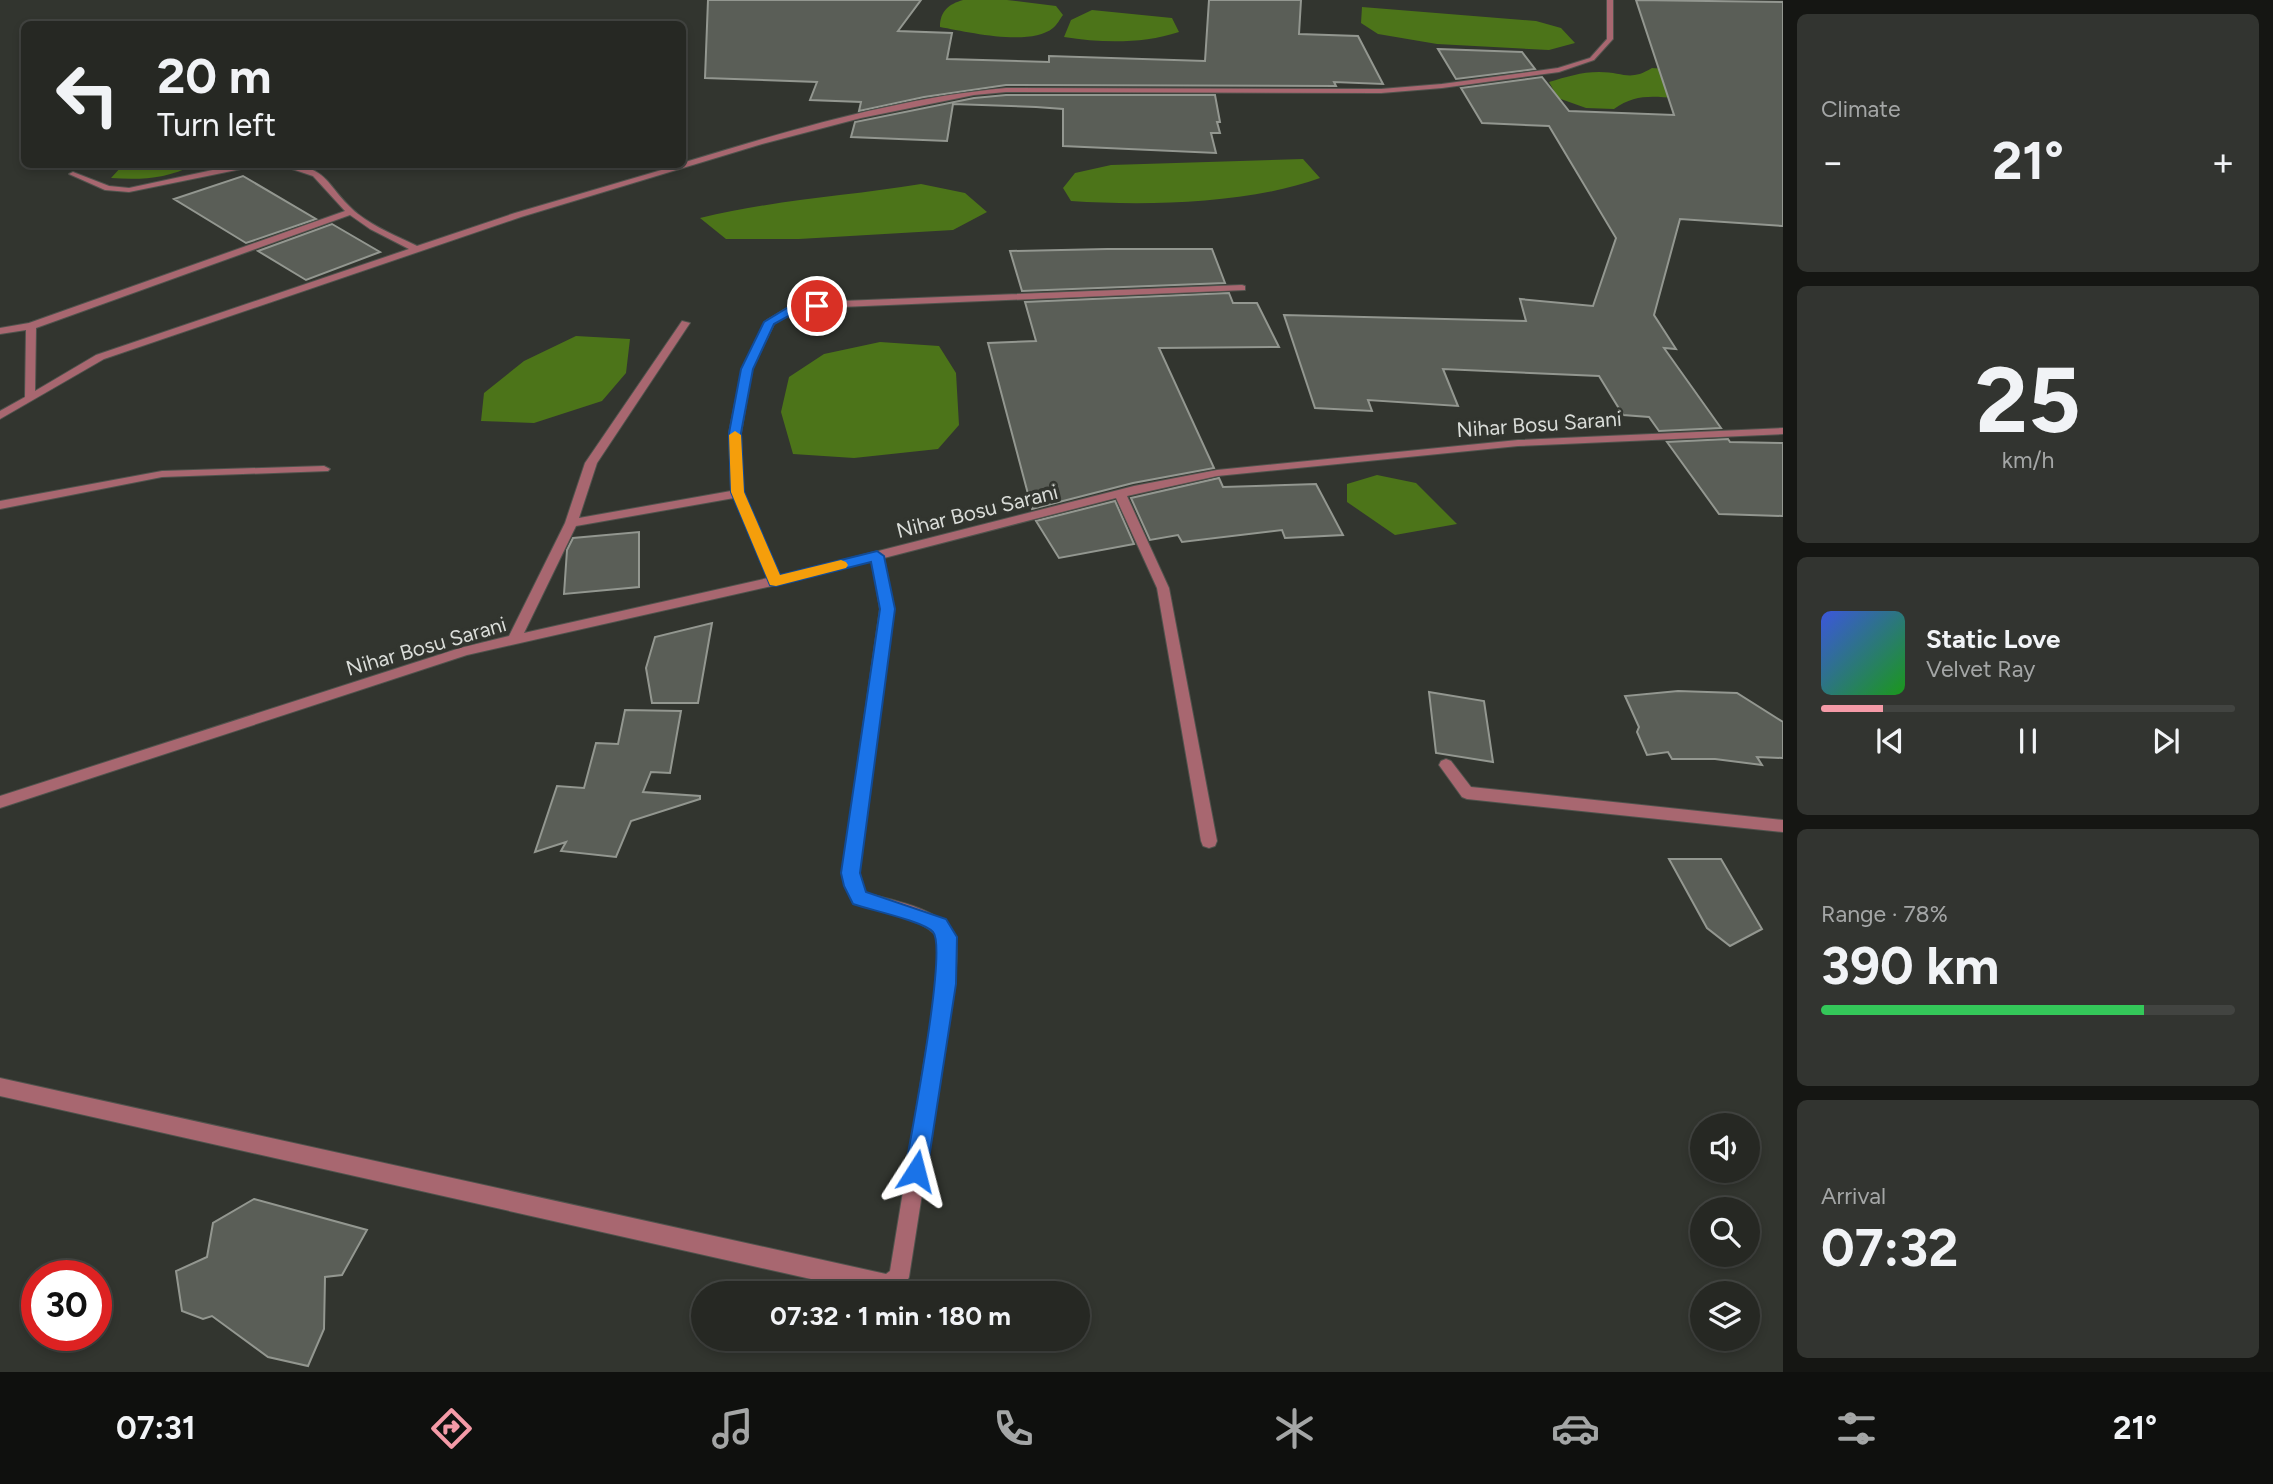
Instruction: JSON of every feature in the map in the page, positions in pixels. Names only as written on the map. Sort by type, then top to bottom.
[{"type":"street","points":[[686,164],[861,116],[982,92],[1381,91],[1505,79],[1559,70],[1592,59],[1610,39],[1610,0]]},
{"type":"street","points":[[73,174],[107,188],[129,190],[231,168]]},
{"type":"street","points":[[306,168],[320,176],[351,212],[417,250]]},
{"type":"street","points":[[0,416],[100,357],[518,215],[673,168]]},
{"type":"street","points":[[0,331],[31,326],[351,212]]},
{"type":"street","points":[[776,581],[737,492],[735,433],[747,369],[770,322],[790,310],[817,306],[1242,288]]},
{"type":"street","points":[[514,640],[571,523],[592,463],[685,323]]},
{"type":"street","points":[[30,398],[31,326]]},
{"type":"street","name":"Nihar Bosu Sarani","points":[[0,802],[465,651],[776,581],[1120,494],[1217,473],[1518,443],[1783,431]]},
{"type":"street","points":[[0,505],[162,474],[324,469]]},
{"type":"street","points":[[571,523],[733,495],[737,492]]},
{"type":"street","points":[[1120,494],[1163,588],[1209,841]]},
{"type":"street","points":[[0,1087],[869,1282],[890,1284],[899,1277],[946,984],[947,937],[939,925],[924,918],[859,898],[850,873],[887,609],[877,556]]},
{"type":"street","points":[[1446,765],[1467,793],[1783,826]]},
{"type":"shaded area","points":[[963,0],[1007,0],[1056,6],[1063,15],[1053,28],[1030,37],[982,35],[940,27],[946,9]]},
{"type":"shaded area","points":[[1362,7],[1536,21],[1561,28],[1575,43],[1549,50],[1437,44],[1378,34],[1361,23]]},
{"type":"shaded area","points":[[1092,10],[1172,18],[1179,32],[1151,39],[1122,41],[1064,37],[1071,20]]},
{"type":"shaded area","points":[[1652,68],[1680,70],[1675,98],[1643,97],[1614,109],[1586,108],[1558,98],[1549,82],[1592,72],[1638,75]]},
{"type":"shaded area","points":[[1303,159],[1320,178],[1292,187],[1230,198],[1164,203],[1071,201],[1063,188],[1075,173],[1111,165]]},
{"type":"shaded area","points":[[120,168],[187,168],[153,178],[111,178]]},
{"type":"shaded area","points":[[921,184],[965,193],[987,212],[953,230],[799,239],[726,239],[700,218],[783,202]]},
{"type":"shaded area","points":[[576,336],[630,339],[626,373],[602,401],[534,423],[481,421],[484,393],[524,361]]},
{"type":"shaded area","points":[[880,342],[939,346],[956,373],[959,425],[938,449],[854,458],[793,454],[781,412],[789,377],[824,354]]},
{"type":"shaded area","points":[[1377,475],[1416,483],[1457,524],[1395,535],[1347,502],[1347,484]]},
{"type":"building","points":[[708,0],[921,0],[898,31],[952,33],[947,59],[1049,62],[1049,56],[1205,61],[1209,0],[1301,0],[1299,34],[1358,36],[1383,84],[1334,82],[1336,86],[1006,85],[924,97],[859,111],[861,102],[810,100],[817,82],[705,78]]},
{"type":"building","points":[[1636,0],[1783,2],[1783,226],[1680,219],[1654,315],[1676,349],[1664,348],[1721,428],[1659,431],[1649,417],[1623,415],[1599,376],[1443,369],[1458,406],[1368,400],[1372,411],[1315,408],[1284,315],[1526,321],[1520,299],[1593,306],[1616,238],[1549,126],[1482,123],[1461,88],[1542,77],[1569,111],[1674,115]]},
{"type":"building","points":[[1438,49],[1522,52],[1535,69],[1456,79]]},
{"type":"building","points":[[1006,95],[1215,95],[1220,133],[1211,133],[1216,153],[1063,146],[1063,109],[1036,107],[953,104],[947,141],[851,137],[855,122],[974,98]]},
{"type":"building","points":[[243,176],[316,219],[246,243],[174,199]]},
{"type":"building","points":[[332,224],[380,252],[306,280],[258,251]]},
{"type":"building","points":[[1212,249],[1225,283],[1022,291],[1010,251]]},
{"type":"building","points":[[1229,293],[1233,303],[1257,303],[1279,347],[1159,348],[1214,468],[1133,483],[1032,509],[988,343],[1036,341],[1025,302]]},
{"type":"building","points":[[1728,439],[1730,442],[1783,443],[1783,516],[1719,514],[1667,442]]},
{"type":"building","points":[[1219,478],[1223,487],[1316,484],[1343,535],[1285,538],[1282,530],[1182,542],[1178,535],[1150,540],[1131,498]]},
{"type":"building","points":[[1115,501],[1134,544],[1059,558],[1036,521]]},
{"type":"building","points":[[639,532],[639,587],[564,594],[567,550],[573,538]]},
{"type":"building","points":[[712,623],[698,703],[652,703],[646,668],[655,637]]},
{"type":"building","points":[[1678,691],[1737,693],[1783,722],[1783,758],[1757,757],[1762,765],[1715,759],[1672,759],[1668,752],[1647,755],[1637,732],[1639,727],[1625,696]]},
{"type":"building","points":[[1429,692],[1484,701],[1493,762],[1436,753]]},
{"type":"building","points":[[625,710],[681,711],[670,773],[651,772],[643,792],[700,796],[700,799],[631,821],[616,857],[561,851],[566,842],[535,852],[557,786],[584,788],[596,743],[618,744]]},
{"type":"building","points":[[1669,859],[1721,859],[1762,929],[1730,946],[1707,928]]},
{"type":"building","points":[[254,1199],[367,1230],[342,1275],[325,1277],[324,1329],[308,1366],[268,1357],[212,1316],[203,1319],[182,1311],[176,1271],[207,1257],[213,1223]]},
{"type":"slow traffic","points":[[735,435],[739,488],[737,492],[776,581],[841,565]]},
{"type":"route","points":[[817,306],[790,310],[770,322],[747,369],[735,433],[739,488],[737,492],[776,581],[877,556],[887,597],[887,609],[850,873],[859,898],[924,918],[939,925],[947,937],[946,984],[916,1171]]}]
